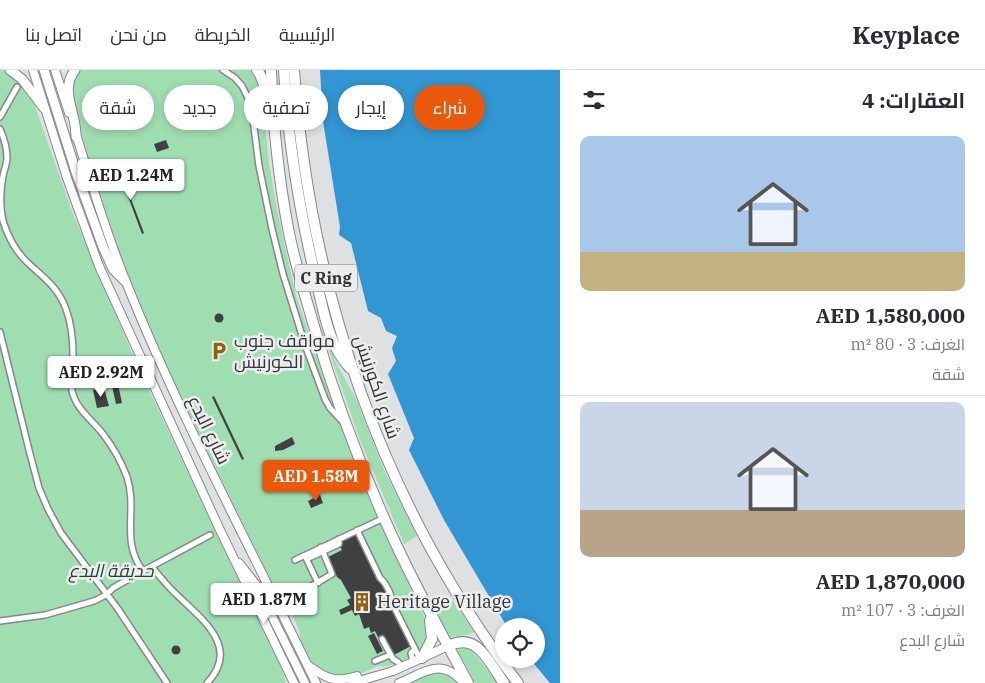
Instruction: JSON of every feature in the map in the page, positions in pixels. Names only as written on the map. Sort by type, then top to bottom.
[{"type":"highway","points":[[257,70],[264,85]]},
{"type":"highway","name":"C Ring","points":[[271,70],[272,85]]},
{"type":"highway","points":[[284,70],[292,155],[310,254],[334,343],[342,358],[353,371]]},
{"type":"highway","name":"شارع الكورنيش","points":[[294,70],[302,150],[311,208],[325,273],[353,371],[383,452],[431,552],[462,605],[518,683]]},
{"type":"highway","name":"C Ring","points":[[275,130],[278,169],[294,256],[321,350],[347,427],[384,518],[426,607],[468,683]]},
{"type":"highway","points":[[418,660],[430,645],[432,635],[426,607]]},
{"type":"highway","points":[[448,646],[459,641],[467,641],[474,644],[504,683]]},
{"type":"main road","points":[[10,70],[22,79],[44,108]]},
{"type":"main road","name":"شارع البدع","points":[[33,70],[75,203],[99,266],[158,399],[294,683]]},
{"type":"main road","points":[[44,70],[76,172],[103,247],[113,269],[125,281]]},
{"type":"main road","name":"شارع البدع","points":[[55,70],[125,281],[189,424],[316,683]]},
{"type":"main road","points":[[75,70],[70,78],[68,89],[75,119],[76,137]]},
{"type":"main road","points":[[234,558],[257,586],[305,683]]},
{"type":"main road","points":[[352,683],[402,667],[448,646]]},
{"type":"main road","points":[[307,665],[323,676],[333,680],[345,680],[364,675],[376,676]]},
{"type":"main road","points":[[399,683],[438,668],[452,671],[464,683]]},
{"type":"main road","points":[[290,673],[290,683]]},
{"type":"street","points":[[223,70],[238,82],[246,92],[251,104],[260,166],[283,274],[305,345],[325,399],[330,408],[347,427]]},
{"type":"street","points":[[0,117],[17,87]]},
{"type":"street","points":[[0,129],[5,142],[7,157],[1,195],[4,223],[18,251],[50,281],[66,309],[72,344],[71,379],[73,395],[79,407],[109,442],[124,469],[132,503],[131,545],[135,558],[143,572]]},
{"type":"street","points":[[0,332],[29,450],[44,500],[61,532],[108,594],[167,683]]},
{"type":"street","points":[[294,560],[306,557],[332,545],[339,539],[384,518]]},
{"type":"street","points":[[358,530],[380,578],[391,596],[393,605],[418,660]]},
{"type":"street","points":[[0,621],[30,618],[85,604],[108,594],[113,588],[210,535]]},
{"type":"street","points":[[310,587],[332,574],[322,549]]},
{"type":"street","points":[[306,557],[318,583]]},
{"type":"street","points":[[152,567],[176,595],[203,619],[214,634],[220,661],[217,670],[207,683]]},
{"type":"street","points":[[382,639],[392,657],[402,667]]},
{"type":"street","points":[[375,661],[392,657]]},
{"type":"street","points":[[392,657],[393,670]]},
{"type":"green space","name":"حديقة البدع","points":[[0,70],[14,75],[32,98],[73,214],[136,362],[283,671],[286,683],[0,683]]},
{"type":"green space","points":[[78,70],[252,70],[255,74],[259,85],[244,85],[244,130],[266,130],[277,209],[296,296],[354,460],[376,515],[431,631],[420,653],[405,661],[351,675],[340,676],[330,674],[312,664],[306,654],[299,631],[278,585],[273,584],[269,577],[170,374],[125,268],[87,155],[70,92]]},
{"type":"green space","points":[[323,334],[326,335],[337,365],[356,399],[385,472],[417,536],[404,544],[360,440]]},
{"type":"green space","points":[[453,601],[474,632],[450,638],[436,611]]},
{"type":"green space","points":[[458,647],[470,648],[498,683],[475,683],[457,651],[459,650]]},
{"type":"green space","points":[[445,671],[461,683],[407,683],[429,673]]},
{"type":"water","points":[[320,70],[560,70],[560,683],[550,683],[538,668],[545,668],[545,618],[502,618],[444,520],[409,450],[414,438],[388,374],[396,361],[392,348],[397,336],[386,331],[381,318],[368,311],[351,243],[339,235],[340,227],[324,130],[328,130],[328,85],[321,85]]},
{"type":"building","points":[[166,140],[169,148],[157,152],[154,144]]},
{"type":"building","points":[[117,167],[119,167],[144,233],[142,234]]},
{"type":"building","points":[[219,314],[223,318],[219,322],[215,318]]},
{"type":"building","points":[[118,384],[122,403],[116,404],[112,386]]},
{"type":"building","points":[[104,388],[109,406],[97,408],[93,390]]},
{"type":"building","points":[[214,396],[244,459],[242,460],[212,397]]},
{"type":"building","points":[[292,437],[295,444],[283,450],[275,451],[275,446]]},
{"type":"building","points":[[320,495],[323,503],[311,508],[308,501]]},
{"type":"building","points":[[357,533],[411,646],[392,656],[383,638],[379,639],[375,631],[371,633],[369,627],[364,629],[359,614],[355,616],[352,610],[341,615],[339,610],[350,605],[347,600],[351,598],[341,580],[337,577],[328,557],[342,550],[339,545],[342,543],[341,541]]},
{"type":"building","points":[[374,633],[383,651],[377,654],[368,636]]},
{"type":"building","points":[[176,645],[181,650],[176,655],[171,650]]},
{"type":"place","name":"مواقف جنوب الكورنيش","points":[[219,351]]},
{"type":"place","name":"Heritage Village","points":[[362,602]]}]
